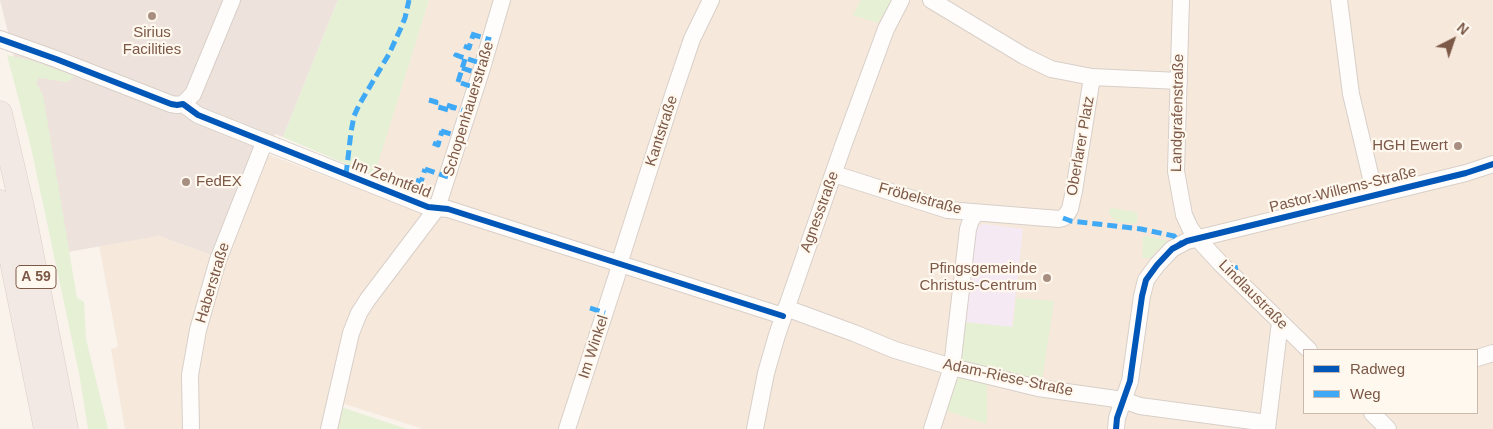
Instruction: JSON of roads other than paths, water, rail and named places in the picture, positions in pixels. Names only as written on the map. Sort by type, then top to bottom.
[{"type":"highway","name":"A 59","points":[[0,113],[23,211],[66,429]]},
{"type":"highway","name":"A 59","points":[[0,202],[46,429]]},
{"type":"street","points":[[183,104],[190,98],[196,88],[232,0]]},
{"type":"street","name":"Schopenhauerstraße","points":[[329,429],[351,333],[360,313],[436,208],[482,68],[502,0]]},
{"type":"street","name":"Kantstraße","points":[[619,264],[692,39],[710,0]]},
{"type":"street","name":"Agnesstraße","points":[[755,429],[766,373],[785,312],[886,29],[901,0]]},
{"type":"street","points":[[931,0],[1024,56],[1051,69],[1092,77],[1179,81]]},
{"type":"street","name":"Landgrafenstraße","points":[[1181,0],[1176,151],[1177,178],[1184,215],[1198,239]]},
{"type":"street","points":[[1338,0],[1350,94],[1375,195]]},
{"type":"street","name":"Im Zehntfeld","points":[[0,39],[171,104],[183,104],[198,115],[264,143],[428,207],[448,209],[619,264],[785,312]]},
{"type":"street","name":"Oberlarer Platz","points":[[1067,214],[1074,191],[1092,77]]},
{"type":"street","name":"Haberstraße","points":[[191,429],[190,375],[198,330],[218,260],[264,143]]},
{"type":"street","name":"Pastor-Willems-Straße","points":[[1198,239],[1466,173],[1493,164]]},
{"type":"street","name":"Fröbelstraße","points":[[834,174],[948,210],[1059,219],[1067,214]]},
{"type":"street","points":[[932,429],[952,366],[968,229],[976,213]]},
{"type":"street","points":[[1116,429],[1117,418],[1130,380],[1146,280],[1172,249],[1187,241],[1198,239]]},
{"type":"street","name":"Lindlaustraße","points":[[1198,239],[1308,349]]},
{"type":"street","name":"Im Winkel","points":[[567,429],[619,264]]},
{"type":"street","name":"Adam-Riese-Straße","points":[[785,312],[854,333],[895,350],[1038,388],[1123,400],[1140,406],[1267,426]]},
{"type":"street","points":[[1267,426],[1280,322]]},
{"type":"street","points":[[1478,358],[1493,352]]},
{"type":"street","points":[[1373,414],[1388,429]]},
{"type":"place","name":"Sirius Facilities","points":[[152,16]]},
{"type":"place","name":"HGH Ewert","points":[[1458,146]]},
{"type":"place","name":"FedEX","points":[[186,182]]},
{"type":"place","name":"Pfingsgemeinde Christus-Centrum","points":[[1047,278]]}]
